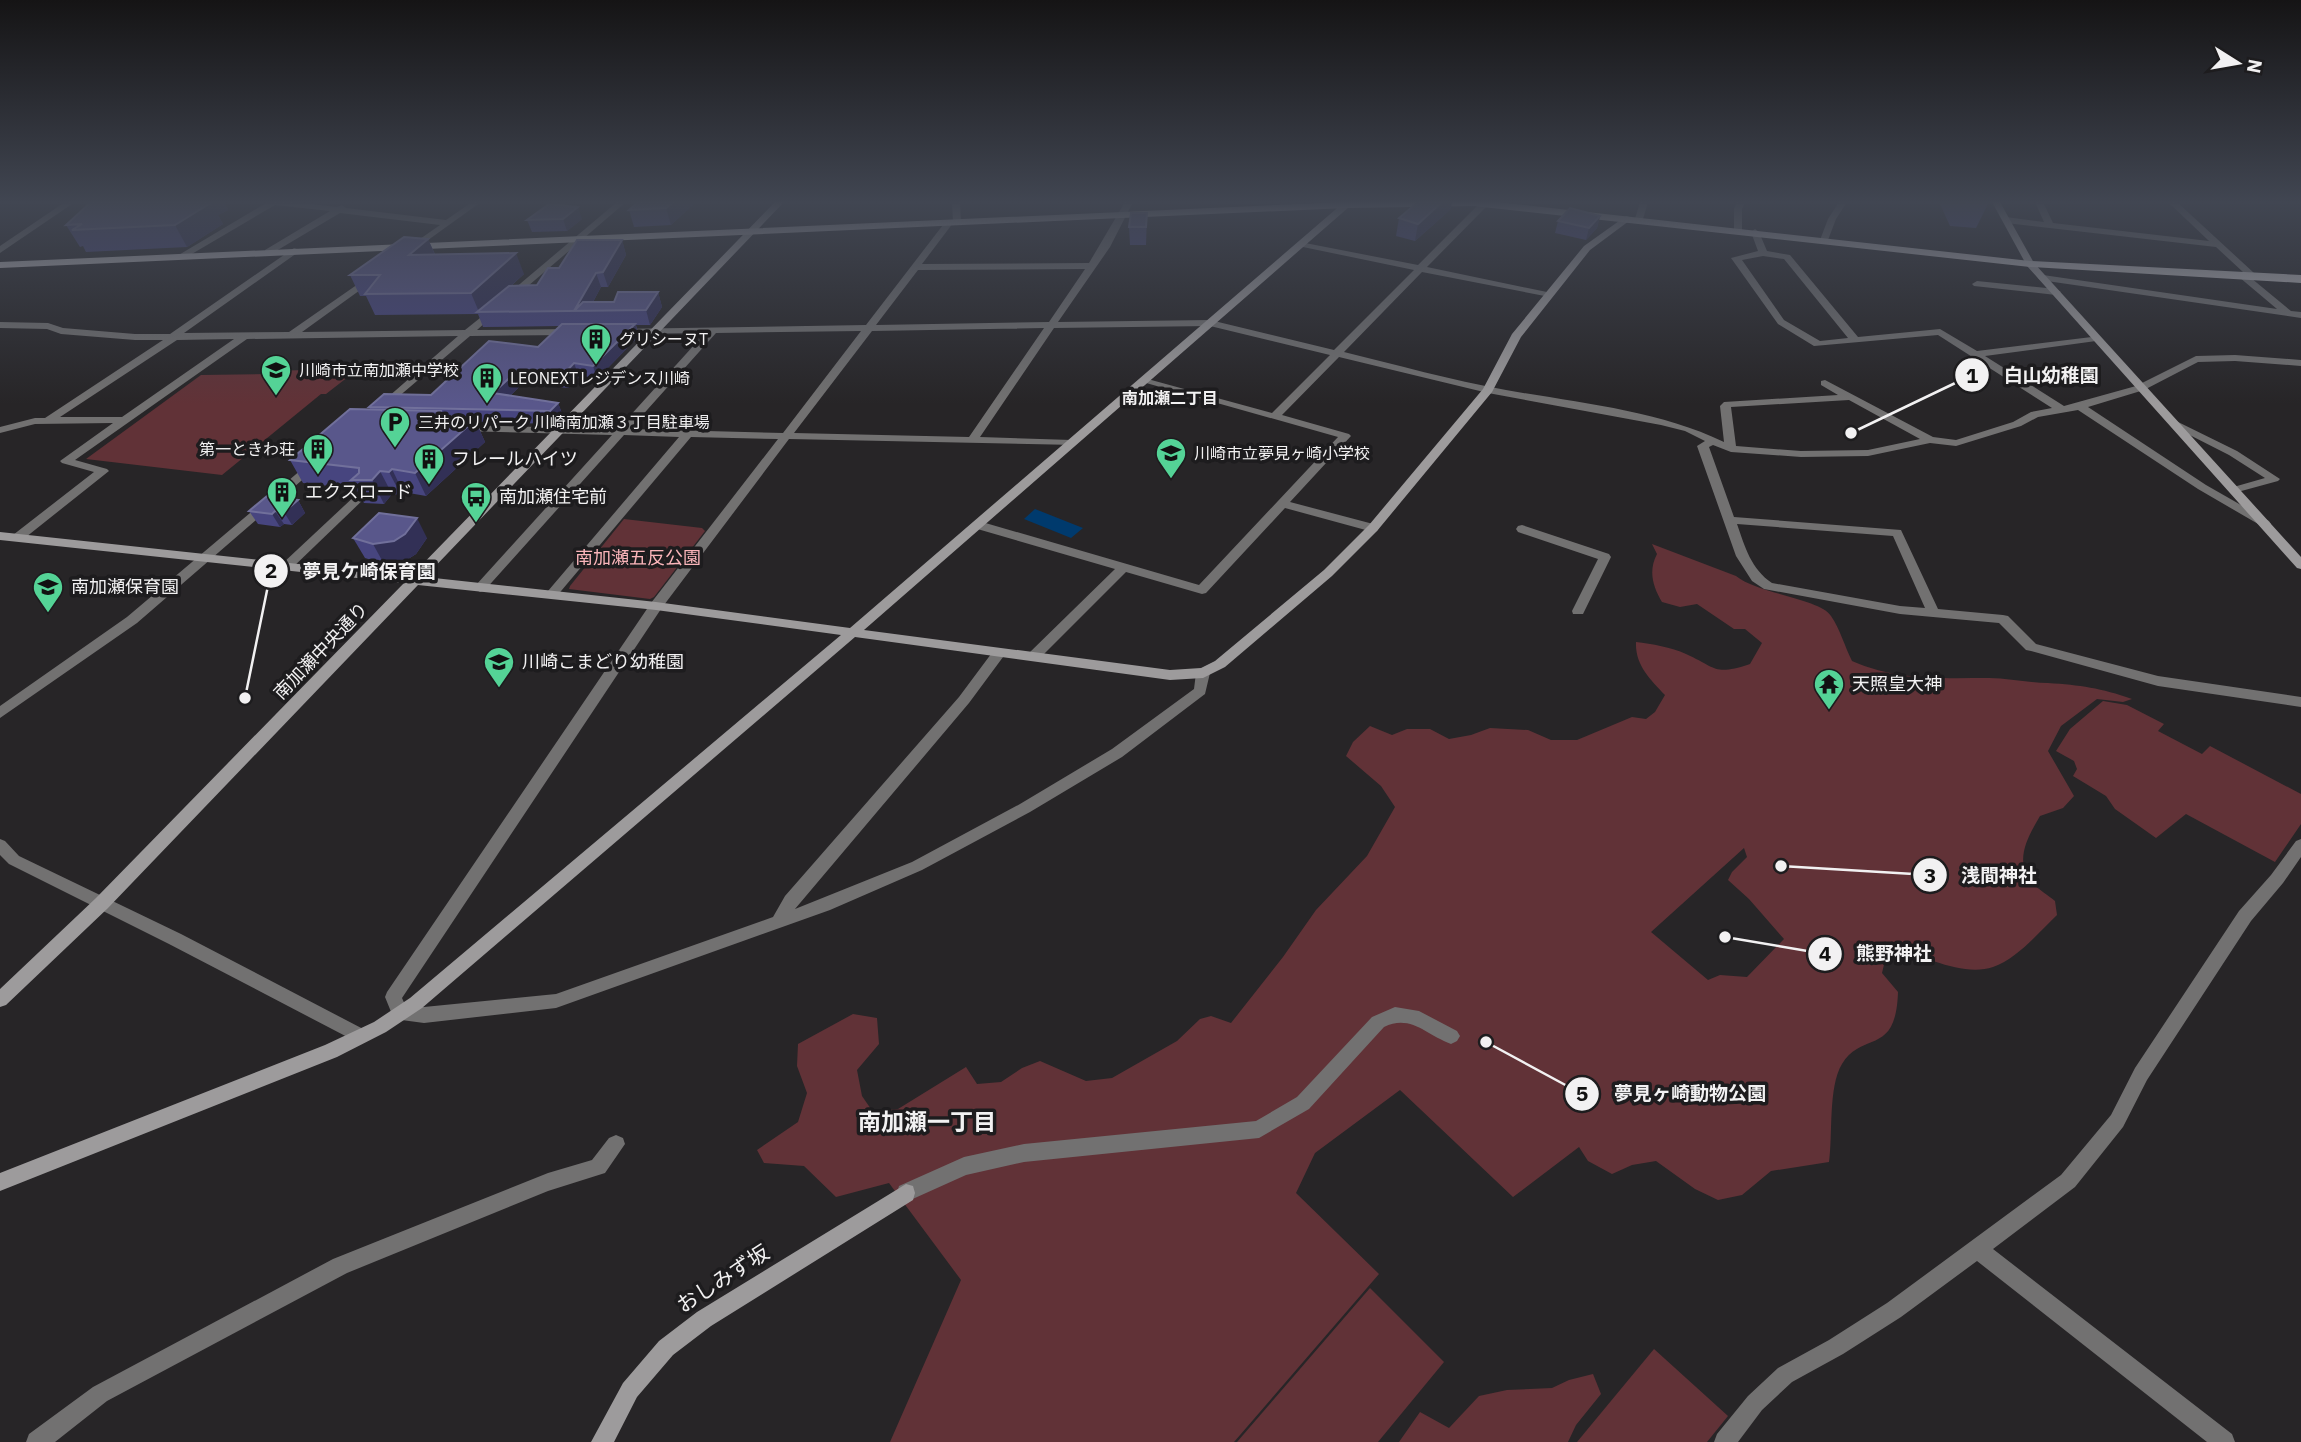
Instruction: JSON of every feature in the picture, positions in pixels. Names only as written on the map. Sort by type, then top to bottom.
[{"type":"main road","points":[[2134,269],[2301,278]]},
{"type":"street","points":[[47,421],[268,269]]},
{"type":"street","points":[[292,335],[382,269]]},
{"type":"street","points":[[371,417],[541,269]]},
{"type":"street","name":"南加瀬中央通り","points":[[0,1000],[102,902],[714,269]]},
{"type":"street","points":[[400,1014],[393,997],[656,606],[913,269]]},
{"type":"street","points":[[972,441],[1089,269]]},
{"type":"street","points":[[0,1182],[331,1051],[400,1014],[852,633],[1273,269]]},
{"type":"street","points":[[1274,417],[1420,269]]},
{"type":"street","points":[[1421,269],[1548,295]]},
{"type":"street","points":[[0,536],[656,606],[1170,675],[1203,673],[1234,654],[1298,600],[1373,528],[1488,390],[1516,336],[1569,269]]},
{"type":"street","points":[[1744,269],[1781,322],[1818,344],[1940,332],[2060,408]]},
{"type":"street","points":[[1797,269],[1855,340]]},
{"type":"street","points":[[2035,269],[2301,564]]},
{"type":"street","points":[[2241,269],[2288,313]]},
{"type":"street","points":[[2043,278],[2301,317]]},
{"type":"street","points":[[1978,284],[2056,292]]},
{"type":"street","points":[[606,332],[1210,323],[1488,390],[1662,422],[1689,429],[1731,449],[1853,454],[1930,440],[1956,443],[2017,424],[2035,414],[2080,406],[2140,388],[2196,359],[2235,358],[2301,363]]},
{"type":"street","points":[[0,325],[48,326],[61,331],[121,336],[173,337],[581,332]]},
{"type":"street","points":[[480,588],[713,330]]},
{"type":"street","points":[[17,537],[103,471],[66,461],[243,336]]},
{"type":"street","points":[[1976,354],[2096,338]]},
{"type":"street","points":[[978,525],[1202,590],[1345,436],[1144,381]]},
{"type":"street","points":[[1825,383],[1930,440]]},
{"type":"street","points":[[1731,449],[1725,406],[1728,404],[1851,397]]},
{"type":"street","points":[[2080,406],[2202,487],[2266,525]]},
{"type":"street","points":[[0,430],[47,421],[122,421]]},
{"type":"street","points":[[2174,423],[2224,448],[2274,479],[2234,491]]},
{"type":"street","points":[[450,428],[1072,443]]},
{"type":"street","points":[[552,594],[688,433]]},
{"type":"street","points":[[1712,441],[1703,446],[1742,556],[1756,578],[1768,586],[1873,606],[2003,619],[2031,647],[2158,681],[2301,702]]},
{"type":"street","points":[[0,713],[132,621],[324,457]]},
{"type":"street","points":[[286,567],[363,494]]},
{"type":"street","points":[[1282,503],[1373,528]]},
{"type":"street","points":[[1731,520],[1897,533],[1933,612]]},
{"type":"street","points":[[1522,529],[1605,557],[1578,611]]},
{"type":"street","points":[[1033,657],[1123,568]]},
{"type":"street","points":[[778,922],[791,901],[964,700],[999,653]]},
{"type":"street","points":[[400,1014],[425,1015],[556,1001],[778,922],[905,871],[1025,808],[1117,753],[1203,687],[1203,673]]},
{"type":"street","points":[[0,845],[14,860],[102,902],[361,1036]]},
{"type":"street","points":[[1725,1442],[1755,1403],[1785,1375],[1894,1310],[2068,1181],[2117,1121],[2141,1074],[2245,916],[2277,879],[2301,845]]},
{"type":"street","name":"おしみず坂","points":[[602,1442],[630,1390],[666,1348],[704,1319],[906,1193],[964,1166],[1024,1153],[1259,1129],[1303,1103],[1378,1022],[1395,1014],[1413,1016],[1451,1036]]},
{"type":"street","points":[[37,1442],[100,1394],[340,1266],[548,1182],[598,1167],[616,1144]]},
{"type":"street","points":[[1976,1248],[2224,1442]]},
{"type":"green space","points":[[308,367],[353,373],[326,394],[321,394],[222,475],[86,459],[201,375],[267,374],[270,371],[305,370]]},
{"type":"green space","name":"南加瀬五反公園","points":[[624,519],[702,528],[705,531],[650,599],[569,589],[570,586]]},
{"type":"green space","points":[[1652,544],[1825,610],[1834,621],[1852,661],[1869,667],[1920,677],[1996,678],[2070,685],[2132,699],[2123,702],[2097,699],[2061,726],[2048,751],[2074,796],[2063,808],[2040,816],[2025,847],[2023,863],[2031,882],[2055,901],[2057,915],[2019,951],[1993,967],[1970,970],[1957,968],[1897,947],[1886,956],[1882,973],[1898,992],[1896,1012],[1885,1034],[1850,1054],[1842,1064],[1833,1098],[1829,1162],[1771,1171],[1742,1195],[1718,1200],[1695,1189],[1656,1161],[1632,1165],[1612,1174],[1588,1161],[1579,1147],[1513,1197],[1400,1090],[1315,1153],[1296,1193],[1379,1274],[1234,1442],[890,1442],[961,1280],[889,1183],[836,1197],[804,1166],[764,1163],[757,1150],[798,1122],[807,1093],[797,1066],[798,1044],[853,1014],[877,1018],[879,1044],[857,1070],[862,1096],[873,1112],[898,1109],[966,1067],[977,1084],[1001,1082],[1022,1068],[1040,1061],[1086,1081],[1112,1078],[1177,1041],[1200,1019],[1211,1016],[1231,1023],[1316,910],[1367,856],[1395,807],[1381,786],[1346,756],[1353,742],[1370,726],[1392,735],[1407,729],[1430,729],[1449,739],[1490,728],[1528,730],[1551,740],[1577,740],[1632,717],[1646,719],[1655,712],[1665,695],[1641,665],[1636,642],[1674,649],[1716,669],[1750,664],[1762,643],[1745,629],[1734,629],[1697,604],[1680,607],[1662,602],[1653,579],[1657,554]],"holes":[[[1744,848],[1747,857],[1728,880],[1749,899],[1784,939],[1747,977],[1720,975],[1708,980],[1651,932]]]},
{"type":"green space","points":[[2103,701],[2127,705],[2164,724],[2158,731],[2202,754],[2210,746],[2301,794],[2301,824],[2275,862],[2186,814],[2156,838],[2115,809],[2106,796],[2073,776],[2077,769],[2074,761],[2056,751],[2070,729]]},
{"type":"green space","points":[[1370,1288],[1444,1362],[1378,1442],[1237,1442]]},
{"type":"green space","points":[[1654,1349],[1728,1416],[1707,1442],[1577,1442]]},
{"type":"green space","points":[[1593,1374],[1601,1394],[1576,1425],[1568,1442],[1399,1442],[1420,1412],[1449,1428],[1479,1396],[1507,1390],[1552,1388]]},
{"type":"water","points":[[1035,509],[1083,528],[1071,538],[1024,519]]},
{"type":"building","points":[[358,269],[498,269],[471,293],[365,294],[380,275],[350,275]]},
{"type":"building","points":[[547,269],[605,269],[596,273],[574,311],[477,312],[509,286],[537,285]]},
{"type":"building","points":[[618,292],[658,292],[646,310],[574,311],[583,302],[614,302]]},
{"type":"building","points":[[562,324],[635,324],[593,366],[574,363],[563,375],[518,370],[493,393],[558,403],[550,411],[369,407],[384,394],[431,395],[489,341],[538,347]]},
{"type":"building","points":[[350,409],[441,411],[440,415],[475,420],[415,473],[392,469],[389,472],[380,471],[372,480],[351,480],[359,473],[359,468],[290,460]]},
{"type":"building","points":[[267,496],[298,500],[284,512],[275,511],[272,514],[249,511]]},
{"type":"building","points":[[379,513],[417,518],[405,534],[394,541],[373,544],[353,538]]},
{"type":"place","name":"グリシーヌT","points":[[596,366]]},
{"type":"place","name":"川崎市立南加瀬中学校","points":[[276,397]]},
{"type":"place","name":"LEONEXTレジデンス川崎","points":[[487,405]]},
{"type":"place","name":"白山幼稚園","points":[[1851,433]]},
{"type":"place","name":"三井のリパーク 川崎南加瀬３丁目駐車場","points":[[395,449]]},
{"type":"place","name":"第一ときわ荘","points":[[318,476]]},
{"type":"place","name":"川崎市立夢見ヶ崎小学校","points":[[1171,480]]},
{"type":"place","name":"フレールハイツ","points":[[429,486]]},
{"type":"place","name":"エクスロード","points":[[282,519]]},
{"type":"place","name":"南加瀬住宅前","points":[[476,524]]},
{"type":"place","name":"南加瀬保育園","points":[[48,614]]},
{"type":"place","name":"川崎こまどり幼稚園","points":[[499,689]]},
{"type":"place","name":"夢見ケ崎保育園","points":[[245,698]]},
{"type":"place","name":"天照皇大神","points":[[1829,711]]},
{"type":"place","name":"浅間神社","points":[[1781,866]]},
{"type":"place","name":"熊野神社","points":[[1725,937]]},
{"type":"place","name":"夢見ヶ崎動物公園","points":[[1486,1042]]},
{"type":"district","name":"南加瀬二丁目","points":[[1170,398]]},
{"type":"district","name":"南加瀬一丁目","points":[[927,1122]]}]
